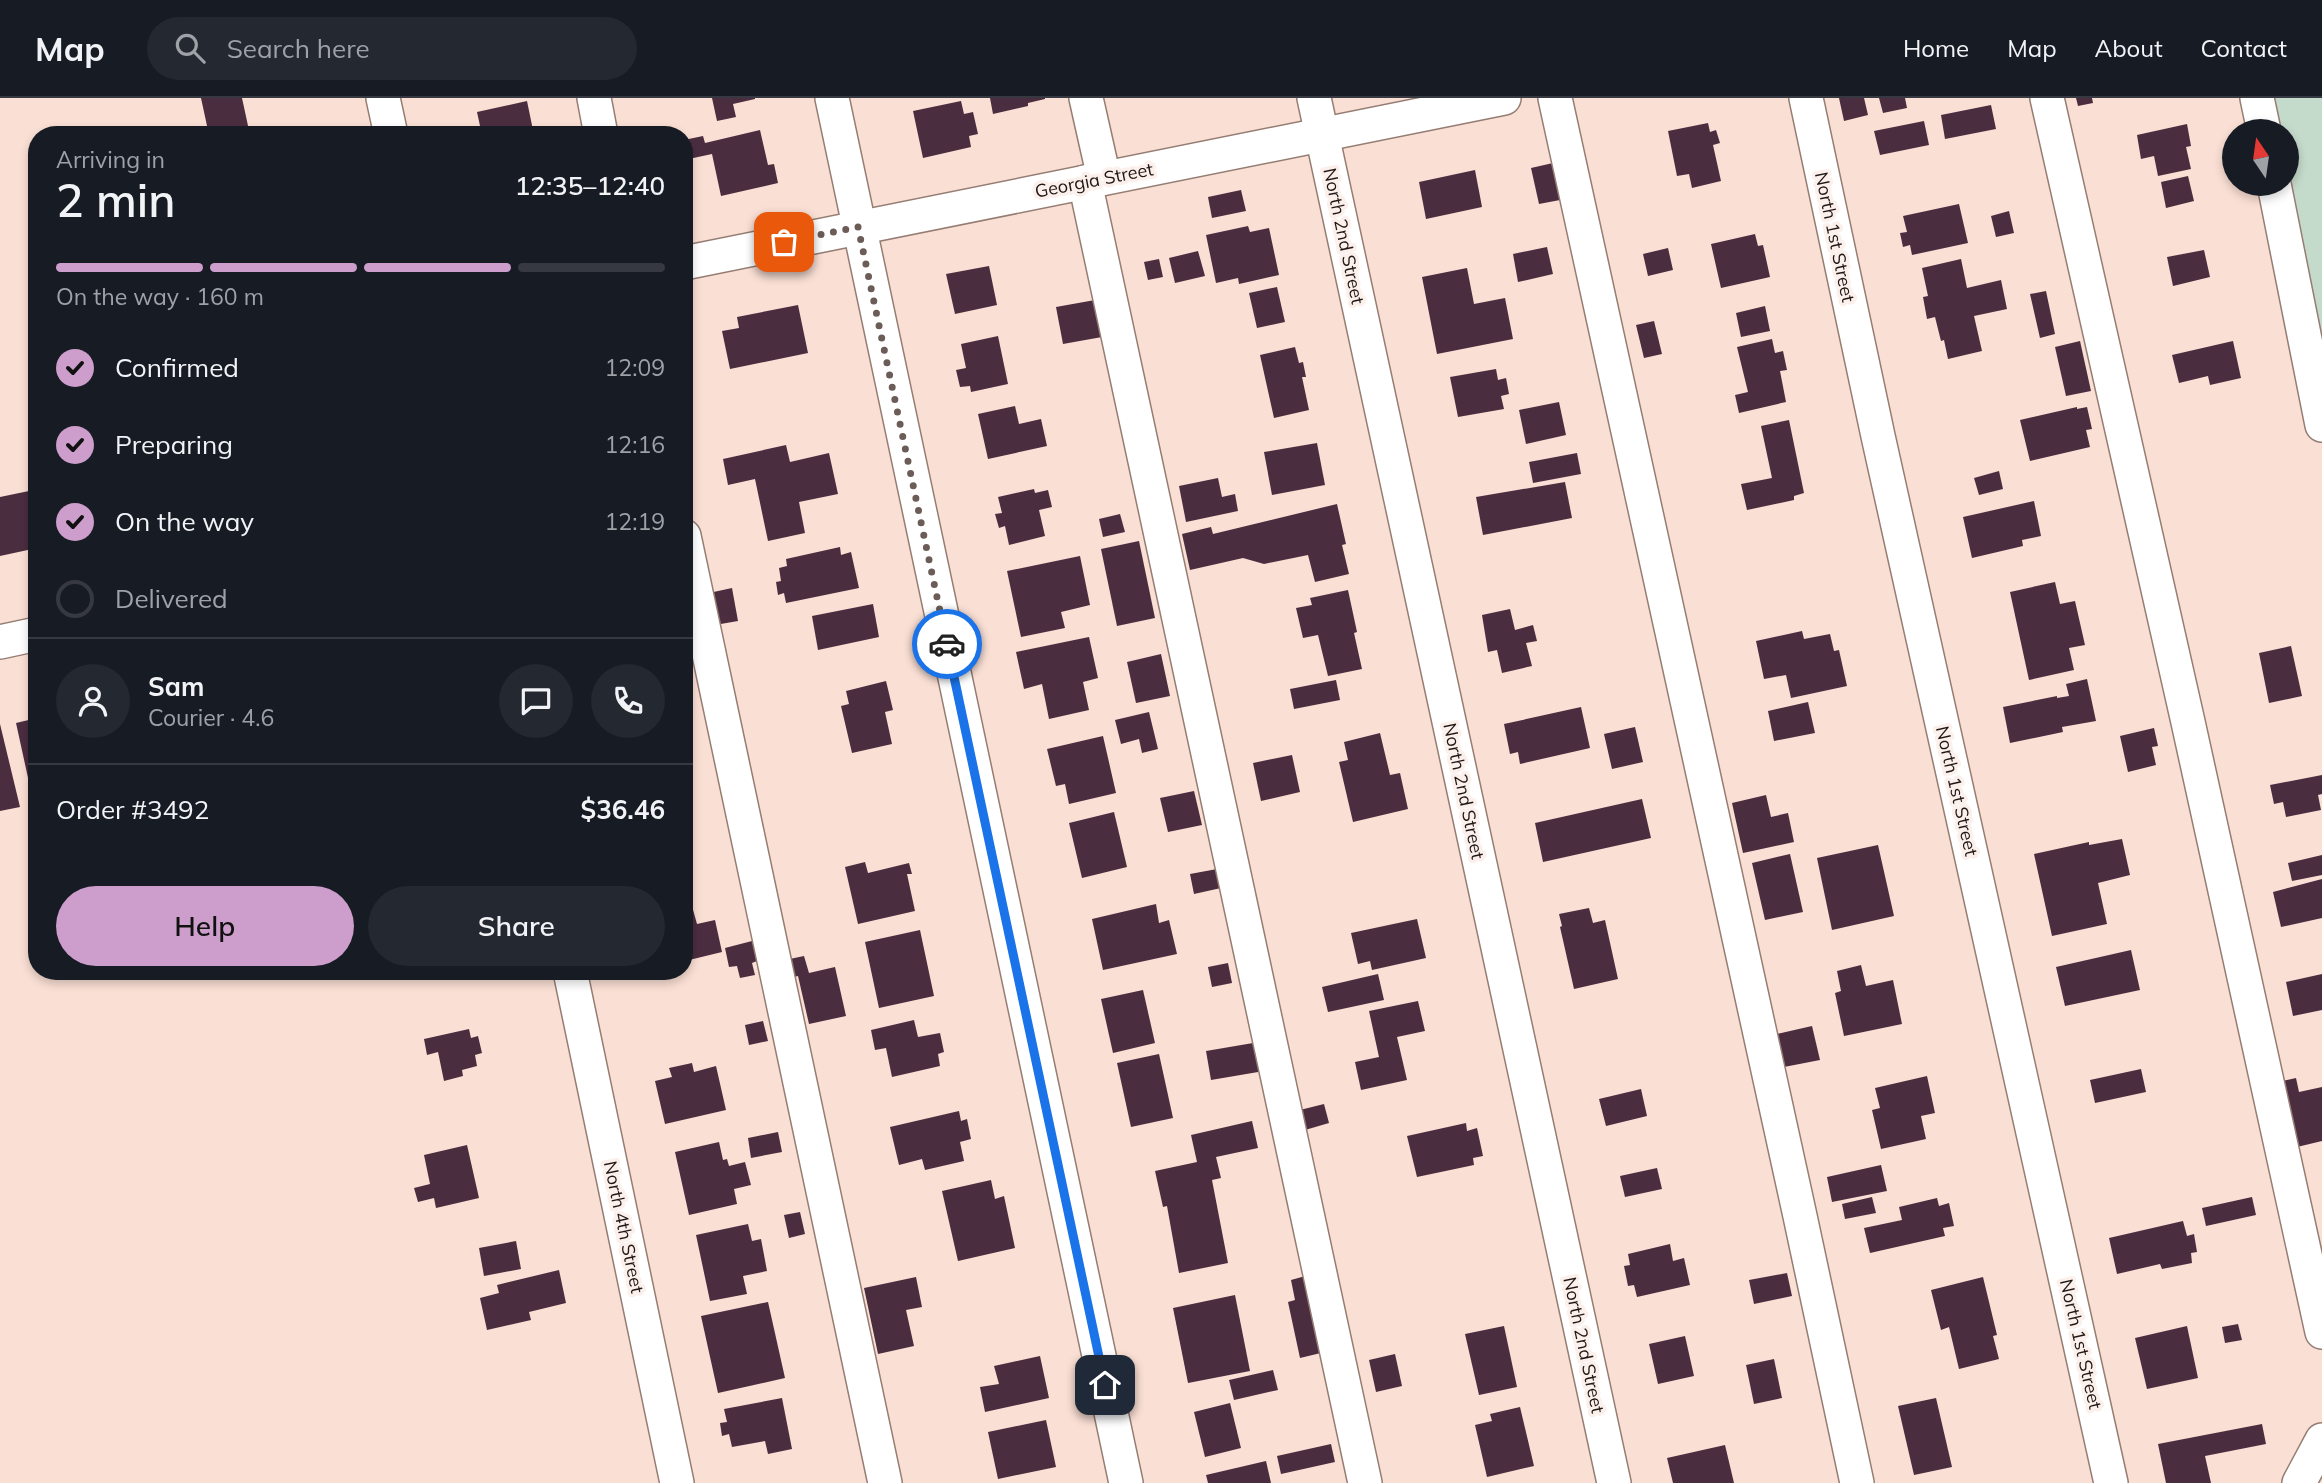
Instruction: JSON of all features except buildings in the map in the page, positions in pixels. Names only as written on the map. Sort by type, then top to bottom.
[{"type":"street","points":[[383,98],[389,126]]},
{"type":"street","points":[[594,98],[599,126]]},
{"type":"street","points":[[832,98],[1126,1483]]},
{"type":"street","points":[[1086,98],[1094,180],[1365,1483]]},
{"type":"street","name":"North 2nd Street","points":[[1314,98],[1614,1483]]},
{"type":"street","name":"Georgia Street","points":[[693,261],[1504,98]]},
{"type":"street","points":[[1555,98],[1857,1483]]},
{"type":"street","name":"North 1st Street","points":[[1805,98],[2111,1483]]},
{"type":"street","points":[[2047,98],[2322,1332]]},
{"type":"street","points":[[2257,98],[2261,119]]},
{"type":"street","points":[[2276,196],[2322,425]]},
{"type":"street","points":[[693,578],[885,1483]]},
{"type":"street","points":[[0,642],[28,636]]},
{"type":"street","name":"North 4th Street","points":[[572,980],[677,1483]]},
{"type":"street","points":[[2300,1483],[2322,1440]]},
{"type":"green space","points":[[2257,98],[2322,98],[2322,431],[2289,196],[2300,196],[2300,119],[2261,119]]},
{"type":"way so far","points":[[784,242],[858,227],[947,644]]},
{"type":"route","points":[[947,644],[1105,1385]]}]
